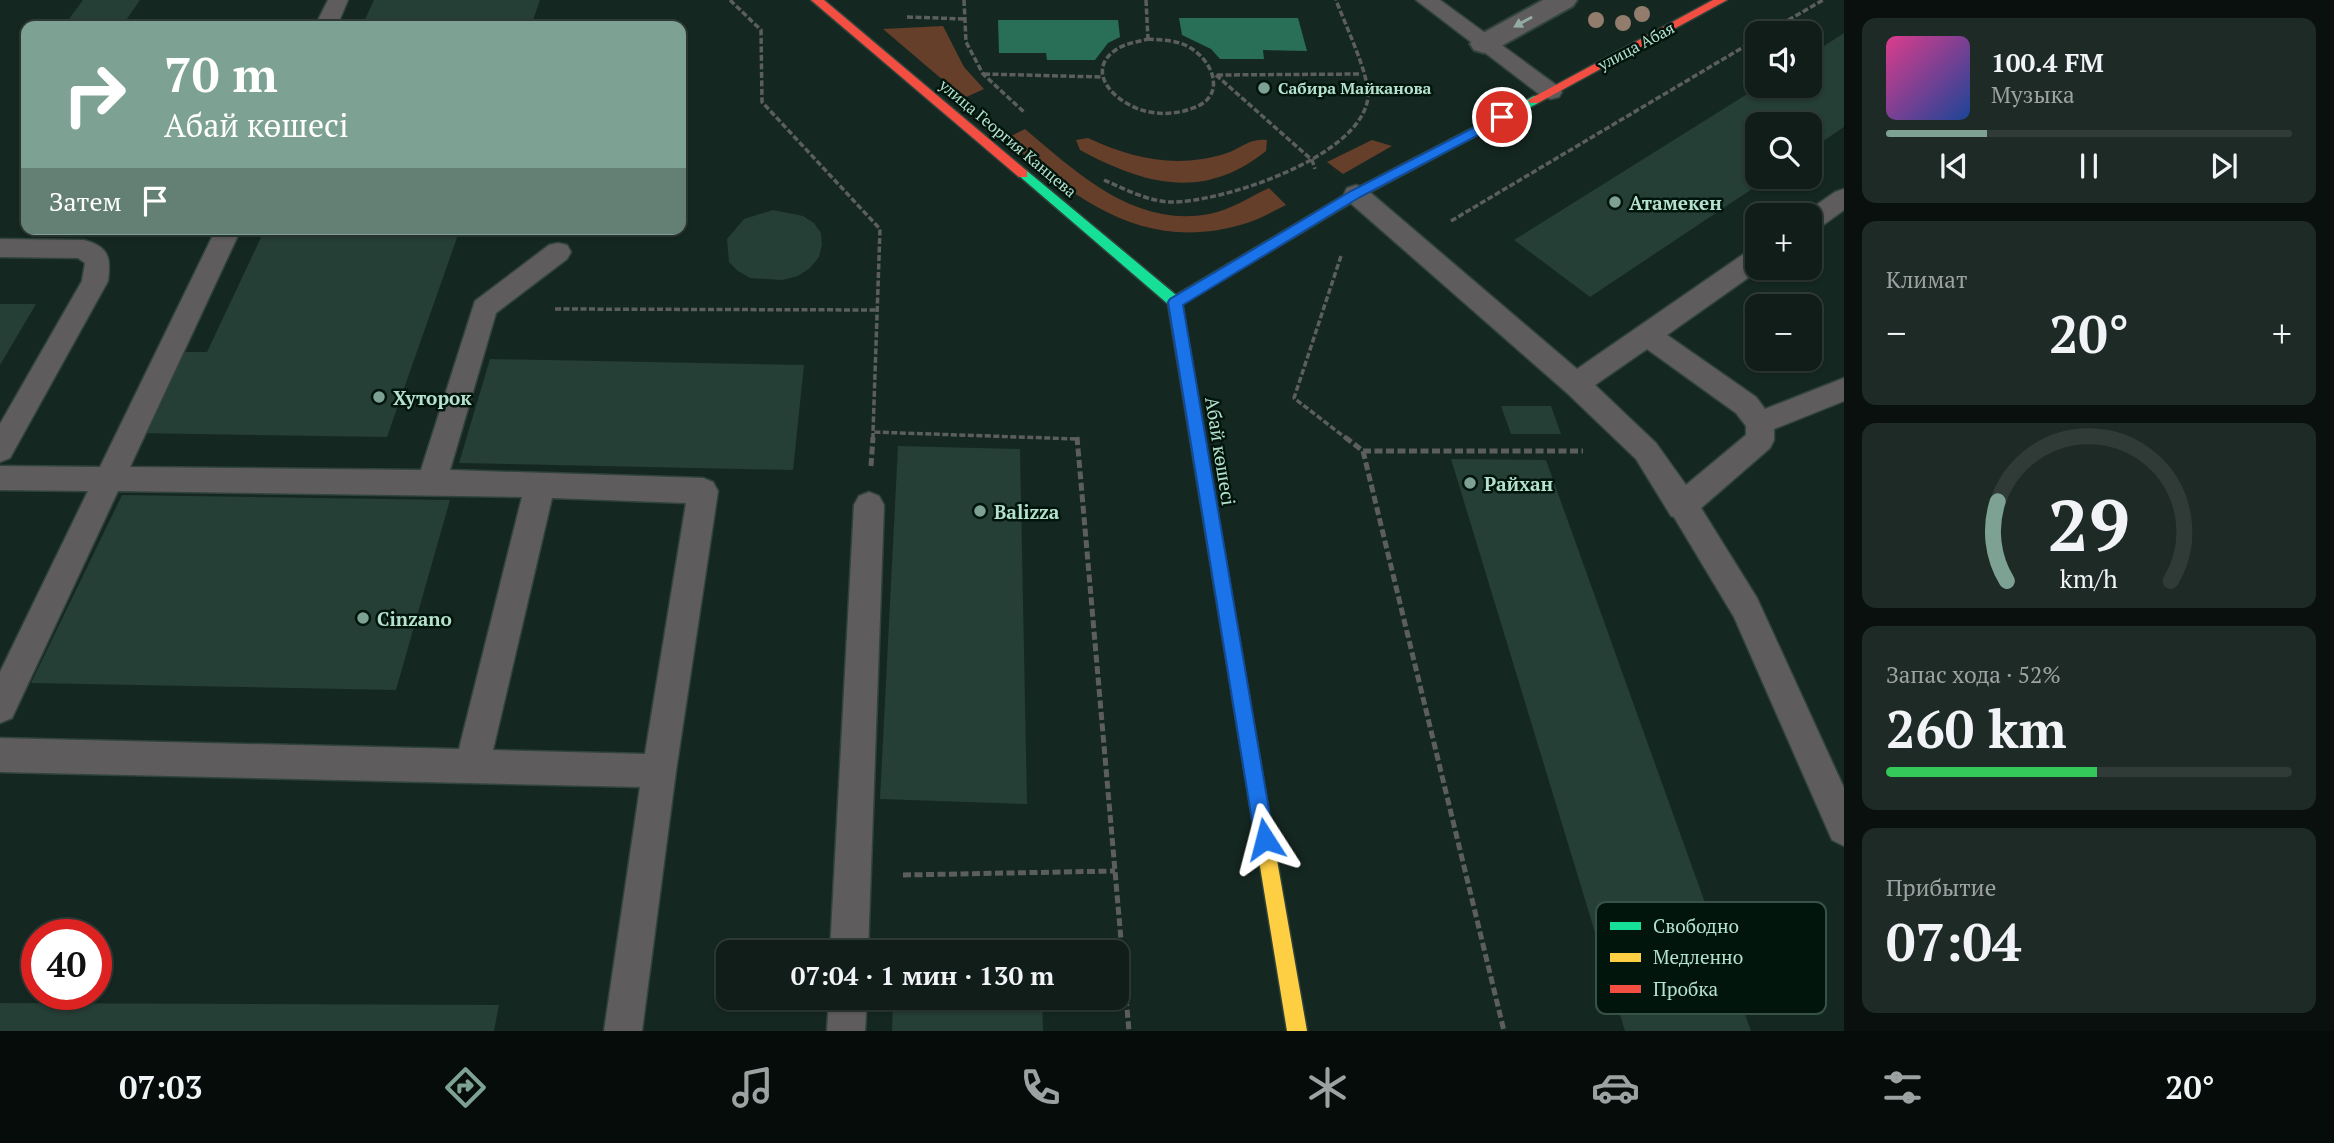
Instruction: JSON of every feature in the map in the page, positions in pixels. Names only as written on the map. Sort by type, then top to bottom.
[{"type":"street","name":"улица Георгия Канцева","points":[[817,0],[1175,302]]},
{"type":"street","points":[[1484,44],[1563,0]]},
{"type":"street","name":"улица Абая","points":[[1551,92],[1721,0]]},
{"type":"street","points":[[1175,302],[1356,194],[1551,92]]},
{"type":"street","name":"Абай көшесі","points":[[1175,302],[1297,1031]]},
{"type":"lane","points":[[328,21],[338,0]]},
{"type":"lane","points":[[1426,0],[1551,92]]},
{"type":"lane","points":[[1356,194],[1576,384],[1646,451],[1681,507],[1706,540],[1830,762],[1844,828]]},
{"type":"lane","points":[[1822,214],[1844,198]]},
{"type":"lane","points":[[0,707],[226,235]]},
{"type":"lane","points":[[0,248],[84,249],[98,260],[94,281],[0,450]]},
{"type":"lane","points":[[432,482],[484,308],[558,252]]},
{"type":"lane","points":[[1576,384],[1745,266]]},
{"type":"lane","points":[[1646,334],[1746,405],[1760,423],[1760,440],[1681,507]]},
{"type":"lane","points":[[1760,423],[1844,389]]},
{"type":"lane","points":[[0,478],[432,482],[703,491],[659,771],[623,1031]]},
{"type":"lane","points":[[472,766],[540,486]]},
{"type":"lane","points":[[850,940],[869,505]]},
{"type":"lane","points":[[0,755],[659,771]]},
{"type":"lane","points":[[846,1031],[847,1010]]},
{"type":"path","points":[[730,0],[761,30],[762,102],[880,229],[873,432],[1077,437],[1129,1031]]},
{"type":"path","points":[[964,0],[966,42],[983,74],[1031,119]]},
{"type":"path","points":[[1146,0],[1148,39]]},
{"type":"path","points":[[1102,179],[1137,194],[1171,202],[1206,198],[1312,160],[1345,140],[1362,120],[1368,96],[1336,0]]},
{"type":"path","points":[[1786,21],[1822,0]]},
{"type":"path","points":[[897,17],[965,19]]},
{"type":"path","points":[[1216,75],[1215,87],[1203,103],[1181,113],[1162,114],[1142,111],[1124,104],[1110,93],[1102,77],[1101,68],[1106,57],[1116,48],[1148,39],[1184,45],[1199,53],[1216,75],[1312,160]]},
{"type":"path","points":[[1646,451],[1363,451],[1294,398],[1343,251],[1414,243],[1745,46]]},
{"type":"path","points":[[983,74],[1102,77]]},
{"type":"path","points":[[1216,75],[1361,74]]},
{"type":"path","points":[[484,308],[877,310]]},
{"type":"path","points":[[1363,451],[1504,1031]]},
{"type":"path","points":[[853,876],[1115,871]]},
{"type":"shaded area","points":[[1179,18],[1298,18],[1307,51],[1263,50],[1264,59],[1220,59],[1211,49],[1182,35]]},
{"type":"shaded area","points":[[998,20],[1118,20],[1120,37],[1108,43],[1095,60],[1047,60],[1046,53],[999,53]]},
{"type":"shaded area","points":[[943,26],[964,67],[984,89],[964,98],[883,29]]},
{"type":"shaded area","points":[[1025,129],[1087,179],[1132,205],[1156,213],[1182,216],[1209,214],[1232,207],[1269,188],[1286,205],[1252,221],[1210,231],[1176,232],[1145,227],[1115,216],[1087,201],[1005,139]]},
{"type":"shaded area","points":[[1088,138],[1139,156],[1173,161],[1209,158],[1250,142],[1267,140],[1266,151],[1243,167],[1220,177],[1197,182],[1174,182],[1128,172],[1080,150],[1076,140]]},
{"type":"shaded area","points":[[1372,140],[1392,146],[1343,174],[1327,162]]},
{"type":"building","points":[[83,0],[140,0],[125,21],[68,21]]},
{"type":"building","points":[[374,0],[540,0],[533,21],[364,21]]},
{"type":"building","points":[[1844,33],[1844,127],[1822,142],[1822,112],[1745,112],[1745,189],[1752,189],[1590,297],[1514,240],[1745,95],[1745,98],[1822,98],[1822,47]]},
{"type":"building","points":[[773,210],[803,216],[814,223],[821,233],[819,257],[810,268],[798,276],[782,280],[750,278],[729,262],[727,239],[744,219]]},
{"type":"building","points":[[262,235],[458,235],[387,437],[133,433],[173,352],[207,352]]},
{"type":"building","points":[[0,304],[36,304],[0,365]]},
{"type":"building","points":[[490,359],[804,365],[793,470],[459,463]]},
{"type":"building","points":[[1501,406],[1551,406],[1561,434],[1511,434]]},
{"type":"building","points":[[898,446],[1020,449],[1027,804],[880,799]]},
{"type":"building","points":[[1451,459],[1546,460],[1705,902],[1596,902],[1596,936]]},
{"type":"building","points":[[122,495],[450,500],[396,690],[31,683]]},
{"type":"building","points":[[0,1003],[21,1003],[21,1010],[112,1010],[112,1003],[499,1005],[494,1031],[0,1031]]},
{"type":"building","points":[[893,1010],[1042,1010],[1043,1031],[892,1031]]},
{"type":"building","points":[[1620,1014],[1745,1014],[1751,1031],[1625,1031]]},
{"type":"traffic: fast","points":[[1175,302],[1356,194],[1534,100]]},
{"type":"traffic: fast","points":[[1023,174],[1175,302]]},
{"type":"traffic: fast","points":[[1175,302],[1268,860]]},
{"type":"traffic: slow","points":[[1268,860],[1297,1031]]},
{"type":"traffic: jam","points":[[817,0],[1023,174]]},
{"type":"traffic: jam","points":[[1534,100],[1721,0]]},
{"type":"place","name":"Сабира Майканова","points":[[1264,88]]},
{"type":"place","name":"Атамекен","points":[[1615,202]]},
{"type":"place","name":"Хуторок","points":[[379,397]]},
{"type":"place","name":"Райхан","points":[[1470,483]]},
{"type":"place","name":"Balizza","points":[[980,511]]},
{"type":"place","name":"Cinzano","points":[[363,618]]},
{"type":"route","points":[[1265,839],[1175,302],[1356,194],[1502,117]]}]
